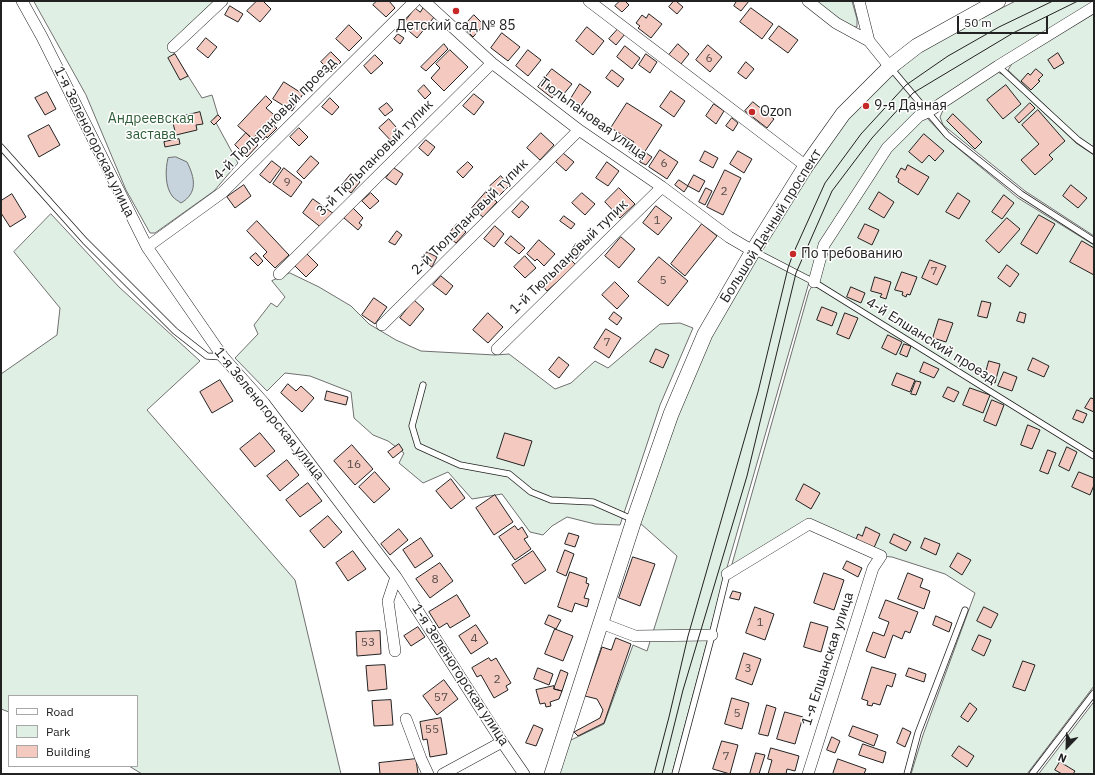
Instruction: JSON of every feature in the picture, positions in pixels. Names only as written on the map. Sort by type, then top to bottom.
[{"type":"main road","name":"Большой Дачный проспект","points":[[634,520],[670,414],[706,334],[753,251],[806,166],[843,114],[890,67],[916,46],[998,1]]},
{"type":"main road","points":[[552,774],[634,520]]},
{"type":"street","name":"1-я Зеленогорская улица","points":[[22,1],[42,37],[147,247],[223,357],[264,403],[396,577],[524,774]]},
{"type":"street","points":[[174,47],[222,1]]},
{"type":"street","name":"4-й Тюльпановый проезд","points":[[147,247],[223,192],[415,1]]},
{"type":"street","name":"Тюльпановая улица","points":[[424,1],[492,63],[579,130],[662,187],[729,237],[753,251]]},
{"type":"street","points":[[588,1],[806,166]]},
{"type":"street","points":[[808,1],[836,23],[869,41],[890,67]]},
{"type":"street","points":[[859,1],[869,41]]},
{"type":"street","points":[[814,282],[824,245],[887,148],[919,116],[928,112],[998,66],[1094,7]]},
{"type":"street","name":"3-й Тюльпановый тупик","points":[[279,274],[492,63]]},
{"type":"street","name":"2-й Тюльпановый тупик","points":[[382,325],[579,130]]},
{"type":"street","name":"1-й Тюльпановый тупик","points":[[497,349],[662,187]]},
{"type":"street","name":"1-я Елшанская улица","points":[[727,574],[809,524],[881,556],[873,568],[808,774]]},
{"type":"street","points":[[395,651],[388,601],[396,577]]},
{"type":"street","points":[[601,623],[635,636],[712,635]]},
{"type":"street","points":[[406,719],[428,774]]},
{"type":"street","points":[[443,774],[502,742]]},
{"type":"lane","points":[[998,66],[1078,140],[1094,151]]},
{"type":"lane","points":[[890,67],[947,135],[1021,194],[1094,241]]},
{"type":"lane","points":[[1,147],[85,241],[175,331],[207,356],[223,357]]},
{"type":"lane","name":"4-й Елшанский проезд","points":[[753,251],[814,282],[1094,456]]},
{"type":"lane","points":[[423,385],[412,426],[418,446],[460,465],[509,474],[531,492],[551,500],[593,502],[634,520]]},
{"type":"lane","points":[[675,774],[727,574]]},
{"type":"lane","points":[[907,774],[918,733],[965,610]]},
{"type":"lane","points":[[1032,774],[1094,693]]},
{"type":"green space","name":"Андреевская застава","points":[[34,1],[219,1],[168,44],[202,98],[212,95],[218,115],[214,119],[238,163],[214,191],[155,233],[150,233],[126,190],[86,95]]},
{"type":"green space","points":[[815,1],[852,1],[857,19],[857,27],[849,27]]},
{"type":"green space","points":[[1016,1],[1094,1],[917,113],[818,251],[728,564],[672,774],[558,774],[569,741],[604,724],[633,645],[647,651],[677,556],[640,523],[676,418],[710,337],[749,268],[810,171],[845,119],[886,80],[923,50]]},
{"type":"green space","points":[[1094,14],[1094,147],[1079,138],[1008,70],[1013,62]]},
{"type":"green space","points":[[996,71],[1005,76],[1076,143],[1094,155],[1094,236],[1025,191],[943,125],[940,117],[945,106]]},
{"type":"green space","points":[[926,117],[948,140],[1018,198],[1094,245],[1094,686],[1027,774],[911,774],[923,735],[975,593],[945,574],[892,557],[881,556],[809,524],[733,570],[732,564],[809,291],[817,278],[828,245],[890,150],[916,122]]},
{"type":"green space","points":[[51,214],[119,287],[200,361],[147,410],[295,580],[341,774],[142,774],[131,767],[138,767],[138,695],[8,695],[8,712],[1,709],[1,374],[57,335],[60,308],[14,252]]},
{"type":"green space","points":[[290,273],[319,287],[351,306],[369,324],[396,340],[421,351],[495,355],[509,354],[555,389],[571,383],[595,361],[608,368],[660,324],[680,323],[693,328],[660,405],[620,525],[595,524],[567,517],[552,526],[543,535],[530,532],[502,494],[472,499],[448,472],[423,483],[399,463],[404,453],[388,441],[373,435],[354,418],[351,392],[310,376],[285,373],[267,391],[235,358],[258,334],[254,325],[271,303],[277,307],[285,297],[272,281]]},
{"type":"green space","points":[[1094,702],[1094,774],[1039,774]]},
{"type":"shaded area","points":[[176,157],[187,162],[193,179],[190,195],[181,203],[170,193],[166,179],[168,158]]},
{"type":"building","points":[[257,1],[263,1],[271,9],[260,22],[247,11]]},
{"type":"building","points":[[377,1],[389,1],[395,8],[386,17],[373,5]]},
{"type":"building","points":[[620,1],[625,1],[629,5],[622,12],[615,6]]},
{"type":"building","points":[[674,1],[683,7],[677,14],[669,7]]},
{"type":"building","points":[[737,1],[749,1],[741,11],[734,6]]},
{"type":"building","points":[[230,6],[243,14],[238,22],[225,15]]},
{"type":"building","points":[[424,7],[435,16],[417,38],[402,25],[415,8],[420,12]]},
{"type":"building","points":[[751,8],[773,24],[762,39],[740,22]]},
{"type":"building","points":[[649,14],[662,24],[651,38],[638,28],[640,26],[636,23],[642,15],[646,18]]},
{"type":"building","points":[[474,15],[484,25],[473,37],[463,27]]},
{"type":"building","points":[[349,25],[362,38],[349,51],[336,39]]},
{"type":"building","points":[[779,26],[798,40],[788,53],[769,39]]},
{"type":"building","points":[[587,27],[604,41],[593,55],[576,41]]},
{"type":"building","points":[[618,29],[625,34],[616,45],[609,39]]},
{"type":"building","points":[[502,33],[520,47],[508,61],[491,48]]},
{"type":"building","points":[[398,34],[404,38],[400,44],[394,39]]},
{"type":"building","points":[[206,38],[217,47],[208,58],[197,49]]},
{"type":"building","points":[[444,44],[448,49],[426,71],[421,67]]},
{"type":"building","points":[[678,44],[689,54],[681,64],[669,55]]},
{"type":"building","points":[[708,45],[722,57],[710,72],[696,60]]},
{"type":"building","points":[[625,46],[640,58],[632,69],[617,57]]},
{"type":"building","points":[[450,50],[468,67],[444,91],[431,78],[440,68],[436,64]]},
{"type":"building","points":[[528,50],[541,60],[528,76],[516,66]]},
{"type":"building","points":[[331,52],[341,62],[331,72],[321,62]]},
{"type":"building","points":[[1058,53],[1064,63],[1054,69],[1048,60]]},
{"type":"building","points":[[175,54],[188,76],[180,80],[168,58]]},
{"type":"building","points":[[646,54],[657,62],[650,73],[639,65]]},
{"type":"building","points":[[375,55],[383,63],[371,74],[364,66]]},
{"type":"building","points":[[746,62],[754,69],[746,79],[738,73]]},
{"type":"building","points":[[552,69],[572,84],[563,95],[557,91],[552,98],[538,87]]},
{"type":"building","points":[[1036,69],[1043,75],[1038,80],[1040,81],[1031,90],[1021,81],[1028,73],[1030,75]]},
{"type":"building","points":[[612,70],[624,79],[618,87],[606,78]]},
{"type":"building","points":[[284,82],[303,94],[292,111],[273,99]]},
{"type":"building","points":[[580,84],[591,92],[580,107],[570,100]]},
{"type":"building","points":[[424,85],[431,93],[425,99],[418,91]]},
{"type":"building","points":[[1006,85],[1021,104],[1003,119],[987,100]]},
{"type":"building","points":[[671,91],[685,101],[674,117],[660,107]]},
{"type":"building","points":[[47,92],[56,109],[45,115],[35,98]]},
{"type":"building","points":[[474,94],[484,102],[474,115],[463,106]]},
{"type":"building","points":[[266,96],[272,102],[266,108],[280,120],[274,126],[277,128],[267,138],[266,136],[263,140],[257,134],[253,139],[238,126]]},
{"type":"building","points":[[330,98],[339,107],[332,115],[322,107]]},
{"type":"building","points":[[753,102],[774,119],[767,128],[745,111]]},
{"type":"building","points":[[387,103],[393,110],[385,116],[379,109]]},
{"type":"building","points":[[627,103],[662,125],[640,159],[628,151],[634,142],[611,128]]},
{"type":"building","points":[[1030,103],[1035,108],[1019,123],[1015,118]]},
{"type":"building","points":[[714,104],[724,111],[716,124],[706,116]]},
{"type":"building","points":[[1038,110],[1065,141],[1049,155],[1053,159],[1035,175],[1021,160],[1039,144],[1022,125]]},
{"type":"building","points":[[200,112],[203,124],[196,125],[197,130],[176,135],[172,119]]},
{"type":"building","points":[[953,114],[982,142],[975,149],[947,121]]},
{"type":"building","points":[[218,115],[221,118],[214,125],[211,122]]},
{"type":"building","points":[[732,118],[738,123],[733,131],[726,126]]},
{"type":"building","points":[[389,119],[403,135],[394,144],[379,128]]},
{"type":"building","points":[[49,125],[60,145],[39,157],[28,136]]},
{"type":"building","points":[[299,128],[308,137],[299,146],[290,137]]},
{"type":"building","points":[[246,133],[258,145],[247,157],[235,145]]},
{"type":"building","points":[[541,133],[554,145],[540,160],[527,148]]},
{"type":"building","points":[[924,134],[944,151],[935,161],[929,155],[922,163],[909,152]]},
{"type":"building","points":[[179,139],[180,144],[165,147],[164,142]]},
{"type":"building","points":[[426,140],[435,147],[428,156],[419,148]]},
{"type":"building","points":[[660,150],[678,162],[667,179],[649,167]]},
{"type":"building","points":[[705,151],[718,158],[713,168],[700,161]]},
{"type":"building","points":[[738,151],[752,159],[744,173],[730,164]]},
{"type":"building","points":[[563,153],[574,162],[566,171],[556,162]]},
{"type":"building","points":[[646,153],[652,157],[646,165],[640,162]]},
{"type":"building","points":[[311,156],[319,163],[304,179],[297,172]]},
{"type":"building","points":[[272,161],[281,168],[270,183],[260,175]]},
{"type":"building","points":[[468,162],[473,167],[463,178],[457,172]]},
{"type":"building","points":[[607,162],[619,171],[608,186],[596,178]]},
{"type":"building","points":[[908,165],[929,177],[918,195],[898,182],[899,179],[896,177],[901,168],[905,170]]},
{"type":"building","points":[[284,168],[302,182],[291,197],[273,184]]},
{"type":"building","points":[[394,168],[403,174],[396,185],[386,178]]},
{"type":"building","points":[[725,170],[741,178],[723,215],[707,207]]},
{"type":"building","points":[[351,174],[360,182],[351,193],[342,185]]},
{"type":"building","points":[[694,175],[705,181],[699,192],[688,186]]},
{"type":"building","points":[[501,176],[509,186],[499,196],[490,186]]},
{"type":"building","points":[[679,180],[688,186],[684,192],[675,185]]},
{"type":"building","points":[[244,185],[251,196],[235,208],[227,197]]},
{"type":"building","points":[[1071,185],[1087,198],[1078,208],[1063,196]]},
{"type":"building","points":[[619,188],[635,204],[620,218],[605,202]]},
{"type":"building","points":[[706,188],[712,191],[705,205],[699,202]]},
{"type":"building","points":[[486,192],[497,202],[483,217],[472,208]]},
{"type":"building","points":[[879,192],[894,202],[884,218],[869,209]]},
{"type":"building","points":[[371,193],[379,201],[370,209],[362,201]]},
{"type":"building","points":[[582,193],[595,204],[585,215],[572,203]]},
{"type":"building","points":[[958,193],[970,201],[959,219],[946,212]]},
{"type":"building","points":[[12,194],[26,217],[10,227],[1,213],[1,201]]},
{"type":"building","points":[[1004,195],[1014,203],[1002,219],[992,212]]},
{"type":"building","points":[[313,199],[334,214],[323,229],[303,213]]},
{"type":"building","points":[[522,201],[529,207],[519,218],[512,212]]},
{"type":"building","points":[[656,206],[672,218],[658,235],[643,223]]},
{"type":"building","points":[[353,208],[363,218],[359,223],[362,225],[358,230],[344,218]]},
{"type":"building","points":[[1039,215],[1055,224],[1037,254],[1021,244]]},
{"type":"building","points":[[564,216],[575,224],[571,229],[560,221]]},
{"type":"building","points":[[1007,218],[1020,229],[999,253],[986,241]]},
{"type":"building","points":[[257,221],[289,255],[275,268],[263,256],[267,252],[247,231]]},
{"type":"building","points":[[457,224],[466,232],[456,243],[447,236]]},
{"type":"building","points":[[702,224],[717,236],[685,276],[671,264]]},
{"type":"building","points":[[865,224],[879,230],[872,245],[858,238]]},
{"type":"building","points":[[495,226],[504,234],[494,247],[484,239]]},
{"type":"building","points":[[397,231],[402,235],[395,245],[389,242]]},
{"type":"building","points":[[511,236],[525,248],[519,254],[505,243]]},
{"type":"building","points":[[621,237],[635,249],[619,268],[605,256]]},
{"type":"building","points":[[539,240],[555,254],[544,266],[537,259],[535,261],[527,254]]},
{"type":"building","points":[[1082,241],[1094,248],[1094,275],[1070,262]]},
{"type":"building","points":[[576,244],[583,249],[576,259],[569,254]]},
{"type":"building","points":[[427,252],[437,257],[432,267],[422,261]]},
{"type":"building","points":[[256,253],[263,261],[258,266],[250,258]]},
{"type":"building","points":[[307,254],[318,265],[306,277],[295,266]]},
{"type":"building","points":[[525,256],[536,268],[525,278],[514,267]]},
{"type":"building","points":[[659,257],[688,281],[668,306],[638,282]]},
{"type":"building","points":[[569,258],[576,265],[547,291],[541,284]]},
{"type":"building","points":[[930,260],[946,266],[937,285],[922,278]]},
{"type":"building","points":[[1007,265],[1019,274],[1010,287],[998,278]]},
{"type":"building","points":[[902,272],[917,277],[910,295],[907,294],[906,297],[902,295],[903,292],[895,290]]},
{"type":"building","points":[[441,276],[453,286],[446,295],[433,285]]},
{"type":"building","points":[[875,277],[891,282],[886,299],[880,297],[882,294],[871,291]]},
{"type":"building","points":[[615,282],[629,296],[617,309],[602,295]]},
{"type":"building","points":[[851,287],[865,293],[861,303],[847,297]]},
{"type":"building","points":[[374,298],[387,307],[375,324],[362,315]]},
{"type":"building","points":[[414,300],[424,309],[410,326],[400,318]]},
{"type":"building","points":[[982,301],[991,303],[987,318],[978,316]]},
{"type":"building","points":[[822,307],[837,313],[832,326],[817,320]]},
{"type":"building","points":[[614,312],[622,318],[617,325],[609,319]]},
{"type":"building","points":[[1020,312],[1026,314],[1024,323],[1017,321]]},
{"type":"building","points":[[488,313],[503,327],[488,343],[473,330]]},
{"type":"building","points":[[845,313],[858,318],[849,339],[837,334]]},
{"type":"building","points":[[939,319],[953,323],[946,342],[933,338]]},
{"type":"building","points":[[606,329],[621,338],[609,358],[594,348]]},
{"type":"building","points":[[888,335],[902,342],[896,355],[882,348]]},
{"type":"building","points":[[904,344],[911,346],[907,357],[900,354]]},
{"type":"building","points":[[656,349],[669,355],[663,368],[650,362]]},
{"type":"building","points":[[559,357],[569,365],[559,378],[549,370]]},
{"type":"building","points":[[1033,358],[1049,366],[1044,377],[1028,370]]},
{"type":"building","points":[[989,361],[1000,364],[995,383],[984,380]]},
{"type":"building","points":[[924,362],[939,369],[934,378],[920,372]]},
{"type":"building","points":[[1004,372],[1017,377],[1012,391],[998,386]]},
{"type":"building","points":[[897,373],[915,380],[910,392],[892,385]]},
{"type":"building","points":[[220,380],[233,401],[212,413],[200,392]]},
{"type":"building","points":[[916,381],[921,382],[916,395],[911,394]]},
{"type":"building","points":[[288,384],[296,391],[301,386],[314,398],[302,412],[281,393]]},
{"type":"building","points":[[948,387],[959,392],[954,402],[943,397]]},
{"type":"building","points":[[970,388],[990,395],[983,413],[963,405]]},
{"type":"building","points":[[327,391],[348,397],[346,405],[325,400]]},
{"type":"building","points":[[1091,398],[1094,399],[1094,412],[1085,408]]},
{"type":"building","points":[[992,400],[1004,405],[996,426],[984,421]]},
{"type":"building","points":[[1077,410],[1087,414],[1083,423],[1073,419]]},
{"type":"building","points":[[1028,425],[1040,430],[1032,449],[1021,445]]},
{"type":"building","points":[[260,433],[275,451],[255,467],[240,449]]},
{"type":"building","points":[[505,433],[532,441],[524,466],[497,458]]},
{"type":"building","points":[[399,444],[403,450],[393,458],[388,452]]},
{"type":"building","points":[[352,445],[373,469],[355,485],[334,461]]},
{"type":"building","points":[[1067,447],[1077,452],[1069,471],[1059,466]]},
{"type":"building","points":[[1048,450],[1056,453],[1048,474],[1040,471]]},
{"type":"building","points":[[287,460],[299,475],[280,491],[267,476]]},
{"type":"building","points":[[375,472],[390,489],[374,503],[359,487]]},
{"type":"building","points":[[1079,472],[1094,478],[1094,485],[1090,495],[1072,487]]},
{"type":"building","points":[[451,479],[465,498],[451,509],[436,491]]},
{"type":"building","points":[[308,483],[322,501],[300,517],[286,500]]},
{"type":"building","points":[[804,484],[820,493],[811,509],[796,500]]},
{"type":"building","points":[[495,495],[513,522],[494,535],[476,508]]},
{"type":"building","points":[[328,516],[342,532],[324,548],[310,531]]},
{"type":"building","points":[[515,526],[518,530],[522,527],[528,537],[524,539],[531,549],[515,560],[499,537]]},
{"type":"building","points":[[866,527],[880,534],[873,550],[855,542],[858,534],[862,536]]},
{"type":"building","points":[[399,529],[408,540],[390,555],[381,544]]},
{"type":"building","points":[[569,533],[579,536],[575,547],[565,544]]},
{"type":"building","points":[[894,534],[911,542],[906,551],[890,543]]},
{"type":"building","points":[[421,538],[433,556],[415,568],[403,550]]},
{"type":"building","points":[[925,538],[940,544],[936,555],[921,548]]},
{"type":"building","points":[[565,550],[574,554],[566,576],[557,572]]},
{"type":"building","points":[[353,551],[366,569],[348,581],[336,563]]},
{"type":"building","points":[[533,551],[546,570],[525,584],[512,565]]},
{"type":"building","points":[[958,553],[971,560],[962,575],[950,567]]},
{"type":"building","points":[[633,557],[655,564],[640,606],[619,598]]},
{"type":"building","points":[[847,561],[862,568],[858,577],[843,569]]},
{"type":"building","points":[[440,563],[453,581],[430,598],[416,579]]},
{"type":"building","points":[[570,572],[587,578],[586,583],[589,584],[584,598],[589,599],[587,607],[575,603],[572,612],[558,607]]},
{"type":"building","points":[[824,573],[844,580],[834,610],[814,603]]},
{"type":"building","points":[[908,573],[923,579],[920,587],[930,591],[924,609],[898,599]]},
{"type":"building","points":[[733,591],[741,593],[739,600],[730,598]]},
{"type":"building","points":[[457,595],[470,616],[450,628],[447,623],[439,628],[429,612]]},
{"type":"building","points":[[886,600],[918,612],[910,633],[905,631],[902,639],[893,635],[885,658],[866,651],[873,632],[884,636],[889,622],[879,618]]},
{"type":"building","points":[[755,607],[774,614],[765,640],[746,633]]},
{"type":"building","points":[[984,607],[998,614],[991,628],[977,621]]},
{"type":"building","points":[[549,615],[561,620],[556,629],[545,624]]},
{"type":"building","points":[[936,616],[952,623],[949,632],[933,625]]},
{"type":"building","points":[[811,622],[828,627],[821,652],[804,647]]},
{"type":"building","points":[[476,625],[488,643],[471,654],[459,636]]},
{"type":"building","points":[[418,627],[425,637],[411,646],[404,636]]},
{"type":"building","points":[[555,629],[573,636],[563,661],[545,654]]},
{"type":"building","points":[[380,631],[381,654],[357,656],[356,632]]},
{"type":"building","points":[[979,635],[991,640],[984,656],[972,650]]},
{"type":"building","points":[[616,638],[631,644],[604,723],[578,736],[574,732],[600,718],[603,710],[597,699],[585,696],[602,647],[611,650]]},
{"type":"building","points":[[744,653],[761,659],[752,685],[736,679]]},
{"type":"building","points":[[489,658],[491,661],[496,658],[511,683],[506,686],[508,690],[494,698],[481,675],[477,677],[472,668]]},
{"type":"building","points":[[1023,661],[1035,665],[1025,691],[1013,687]]},
{"type":"building","points":[[385,665],[387,689],[368,691],[366,666]]},
{"type":"building","points":[[872,667],[896,674],[892,687],[887,685],[880,705],[873,703],[872,706],[867,705],[868,701],[862,699]]},
{"type":"building","points":[[538,668],[553,674],[549,685],[534,679]]},
{"type":"building","points":[[909,668],[926,674],[924,682],[906,676]]},
{"type":"building","points":[[561,670],[568,673],[562,691],[554,689]]},
{"type":"building","points":[[444,680],[458,699],[437,715],[423,696]]},
{"type":"building","points":[[554,686],[554,689],[562,691],[559,699],[550,702],[551,706],[546,707],[545,703],[540,704],[536,690]]},
{"type":"building","points":[[732,698],[749,703],[742,729],[725,724]]},
{"type":"building","points":[[391,700],[393,725],[374,726],[372,701]]},
{"type":"building","points":[[970,703],[977,709],[968,722],[961,717]]},
{"type":"building","points":[[767,705],[776,708],[768,736],[759,734]]},
{"type":"building","points":[[785,712],[803,717],[795,744],[777,739]]},
{"type":"building","points":[[441,718],[447,754],[430,757],[427,739],[423,740],[420,722]]},
{"type":"building","points":[[534,725],[543,729],[536,746],[526,743]]},
{"type":"building","points":[[853,726],[878,735],[874,746],[849,736]]},
{"type":"building","points":[[903,728],[911,732],[905,747],[897,743]]},
{"type":"building","points":[[832,737],[840,741],[835,753],[827,750]]},
{"type":"building","points":[[722,741],[738,745],[730,774],[713,769]]},
{"type":"building","points":[[863,744],[886,752],[883,763],[859,755]]},
{"type":"building","points":[[959,746],[974,756],[967,767],[952,756]]},
{"type":"building","points":[[771,748],[799,756],[795,771],[787,769],[786,774],[768,774],[772,760],[768,759]]},
{"type":"building","points":[[756,753],[765,755],[759,774],[750,774]]},
{"type":"building","points":[[416,759],[418,774],[380,774],[379,763]]},
{"type":"building","points":[[838,759],[866,769],[864,774],[833,774]]},
{"type":"building","points":[[1060,762],[1075,771],[1073,774],[1062,774],[1055,770]]},
{"type":"tram line","points":[[654,774],[688,636],[758,392],[788,268],[825,183],[861,134],[906,85],[948,56],[999,27],[1053,1]]},
{"type":"tram line","points":[[662,774],[683,690],[747,476],[796,273],[832,191],[872,138],[913,93],[1013,33],[1078,1]]},
{"type":"place","name":"Детский сад № 85","points":[[456,11]]},
{"type":"place","name":"9-я Дачная","points":[[866,106]]},
{"type":"place","name":"Ozon","points":[[752,112]]},
{"type":"place","name":"По требованию","points":[[793,254]]}]
